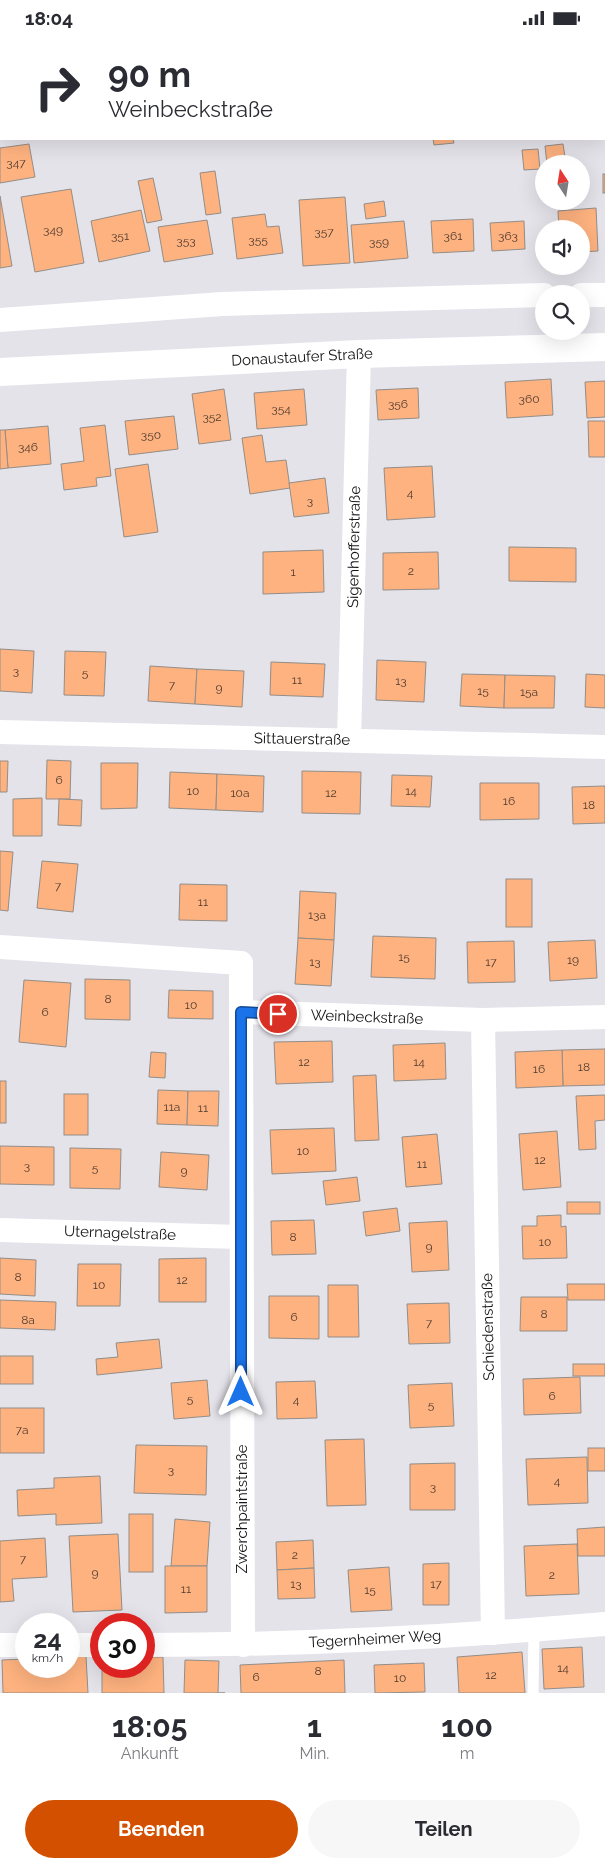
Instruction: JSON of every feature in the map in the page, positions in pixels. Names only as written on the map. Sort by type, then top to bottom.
[{"type":"main road","name":"Donaustaufer Straße","points":[[0,372],[359,354],[605,347]]},
{"type":"street","points":[[0,320],[222,305],[535,295]]},
{"type":"street","points":[[590,295],[605,295]]},
{"type":"street","name":"Sigenhofferstraße","points":[[349,741],[359,354]]},
{"type":"street","name":"Sittauerstraße","points":[[0,732],[605,747]]},
{"type":"street","points":[[0,947],[241,963],[241,1012]]},
{"type":"street","name":"Weinbeckstraße","points":[[241,1012],[483,1021],[605,1017]]},
{"type":"street","name":"Zwerchpaintstraße","points":[[241,1012],[240,1237],[244,1645]]},
{"type":"street","name":"Schiedenstraße","points":[[483,1021],[493,1633]]},
{"type":"street","name":"Uternagelstraße","points":[[0,1230],[240,1237]]},
{"type":"street","name":"Tegernheimer Weg","points":[[155,1645],[244,1645],[493,1633],[605,1624]]},
{"type":"street","points":[[0,1645],[15,1645]]},
{"type":"lane","points":[[534,1630],[534,1693]]},
{"type":"building","points":[[433,140],[453,140],[454,143],[434,145]]},
{"type":"building","points":[[29,144],[35,177],[0,183],[0,148]]},
{"type":"building","points":[[563,144],[565,155],[546,155],[545,146]]},
{"type":"building","points":[[538,149],[539,155],[535,155],[535,169],[524,170],[522,150]]},
{"type":"building","points":[[215,171],[221,213],[206,215],[200,173]]},
{"type":"building","points":[[603,174],[605,174],[605,193],[603,193]]},
{"type":"building","points":[[153,178],[162,220],[147,223],[138,181]]},
{"type":"building","points":[[71,189],[84,263],[35,272],[21,197]]},
{"type":"building","points":[[0,196],[12,266],[0,268]]},
{"type":"building","points":[[345,197],[350,263],[303,266],[299,200]]},
{"type":"building","points":[[384,201],[386,216],[366,219],[364,204]]},
{"type":"building","points":[[596,208],[598,251],[590,251],[590,220],[558,220],[558,211],[590,210]]},
{"type":"building","points":[[141,210],[150,251],[99,262],[91,221]]},
{"type":"building","points":[[265,214],[267,227],[279,226],[283,253],[237,259],[232,218]]},
{"type":"building","points":[[473,219],[474,251],[433,253],[431,221]]},
{"type":"building","points":[[207,220],[213,254],[164,262],[158,227]]},
{"type":"building","points":[[404,221],[408,258],[354,263],[351,225]]},
{"type":"building","points":[[524,221],[525,249],[492,251],[490,223]]},
{"type":"building","points":[[551,379],[553,415],[507,418],[505,382]]},
{"type":"building","points":[[605,381],[605,417],[587,418],[585,382]]},
{"type":"building","points":[[418,388],[419,418],[378,420],[376,390]]},
{"type":"building","points":[[224,389],[231,440],[199,444],[192,394]]},
{"type":"building","points":[[304,389],[307,425],[257,429],[254,393]]},
{"type":"building","points":[[174,416],[178,449],[129,455],[125,421]]},
{"type":"building","points":[[588,421],[605,421],[605,457],[589,457]]},
{"type":"building","points":[[105,425],[111,476],[96,478],[97,486],[64,490],[61,464],[84,461],[80,428]]},
{"type":"building","points":[[48,426],[51,464],[8,468],[5,430]]},
{"type":"building","points":[[0,430],[5,430],[8,468],[0,469]]},
{"type":"building","points":[[262,435],[266,462],[286,460],[290,488],[250,494],[242,438]]},
{"type":"building","points":[[148,464],[158,532],[124,537],[115,469]]},
{"type":"building","points":[[432,466],[435,517],[387,520],[384,468]]},
{"type":"building","points":[[325,478],[329,513],[294,517],[289,483]]},
{"type":"building","points":[[509,547],[576,548],[576,582],[509,581]]},
{"type":"building","points":[[323,550],[324,592],[263,594],[263,552]]},
{"type":"building","points":[[438,552],[439,589],[383,590],[383,553]]},
{"type":"building","points":[[0,649],[34,651],[32,693],[0,691]]},
{"type":"building","points":[[65,651],[106,652],[104,696],[64,695]]},
{"type":"building","points":[[377,660],[426,662],[424,702],[376,700]]},
{"type":"building","points":[[271,662],[325,664],[323,697],[270,695]]},
{"type":"building","points":[[150,666],[197,669],[195,704],[148,701]]},
{"type":"building","points":[[197,669],[244,671],[242,707],[195,704]]},
{"type":"building","points":[[462,674],[505,675],[504,708],[460,706]]},
{"type":"building","points":[[586,674],[605,675],[605,708],[585,707]]},
{"type":"building","points":[[505,675],[555,676],[554,708],[504,708]]},
{"type":"building","points":[[47,760],[71,761],[70,799],[46,799]]},
{"type":"building","points":[[0,761],[8,761],[7,792],[0,792]]},
{"type":"building","points":[[101,763],[138,763],[137,808],[101,809]]},
{"type":"building","points":[[302,771],[361,772],[360,814],[302,813]]},
{"type":"building","points":[[170,772],[217,774],[216,810],[169,808]]},
{"type":"building","points":[[217,774],[264,776],[263,812],[216,810]]},
{"type":"building","points":[[392,775],[432,776],[430,807],[391,806]]},
{"type":"building","points":[[480,783],[539,783],[539,819],[480,820]]},
{"type":"building","points":[[605,786],[605,823],[573,824],[572,787]]},
{"type":"building","points":[[42,798],[42,836],[13,836],[13,799]]},
{"type":"building","points":[[59,799],[82,800],[81,826],[58,825]]},
{"type":"building","points":[[0,851],[13,852],[8,911],[0,910]]},
{"type":"building","points":[[42,861],[78,864],[73,912],[37,908]]},
{"type":"building","points":[[506,879],[532,879],[532,927],[506,927]]},
{"type":"building","points":[[180,884],[227,885],[227,921],[179,920]]},
{"type":"building","points":[[300,891],[336,893],[334,940],[298,938]]},
{"type":"building","points":[[373,936],[436,938],[435,979],[371,977]]},
{"type":"building","points":[[298,938],[334,940],[331,986],[295,984]]},
{"type":"building","points":[[595,940],[597,978],[550,981],[548,942]]},
{"type":"building","points":[[514,941],[515,982],[468,983],[467,942]]},
{"type":"building","points":[[85,979],[130,980],[130,1020],[85,1019]]},
{"type":"building","points":[[24,980],[71,983],[66,1047],[19,1042]]},
{"type":"building","points":[[169,990],[213,991],[213,1019],[168,1018]]},
{"type":"building","points":[[332,1041],[333,1082],[276,1084],[274,1042]]},
{"type":"building","points":[[445,1043],[446,1079],[394,1081],[393,1045]]},
{"type":"building","points":[[605,1049],[605,1085],[563,1086],[562,1050]]},
{"type":"building","points":[[562,1050],[563,1086],[516,1088],[515,1052]]},
{"type":"building","points":[[151,1052],[166,1053],[165,1078],[149,1077]]},
{"type":"building","points":[[376,1075],[379,1140],[355,1141],[353,1076]]},
{"type":"building","points":[[0,1081],[6,1081],[6,1123],[0,1123]]},
{"type":"building","points":[[158,1090],[188,1091],[187,1125],[157,1124]]},
{"type":"building","points":[[188,1091],[219,1091],[218,1126],[187,1125]]},
{"type":"building","points":[[64,1094],[88,1094],[88,1135],[64,1135]]},
{"type":"building","points":[[605,1095],[605,1120],[595,1121],[596,1149],[579,1150],[576,1096]]},
{"type":"building","points":[[334,1128],[336,1171],[272,1174],[270,1130]]},
{"type":"building","points":[[557,1131],[561,1187],[523,1190],[519,1134]]},
{"type":"building","points":[[437,1134],[442,1184],[406,1187],[402,1137]]},
{"type":"building","points":[[0,1146],[54,1147],[54,1185],[0,1184]]},
{"type":"building","points":[[70,1148],[121,1149],[120,1189],[70,1188]]},
{"type":"building","points":[[161,1152],[209,1155],[207,1190],[159,1187]]},
{"type":"building","points":[[357,1177],[360,1201],[326,1205],[323,1181]]},
{"type":"building","points":[[567,1202],[600,1202],[600,1214],[567,1214]]},
{"type":"building","points":[[397,1208],[400,1231],[366,1236],[363,1212]]},
{"type":"building","points":[[561,1215],[561,1227],[566,1226],[567,1258],[523,1259],[522,1226],[537,1226],[537,1216]]},
{"type":"building","points":[[314,1220],[316,1254],[272,1255],[271,1221]]},
{"type":"building","points":[[447,1221],[449,1270],[412,1272],[409,1223]]},
{"type":"building","points":[[0,1258],[36,1260],[35,1296],[0,1294]]},
{"type":"building","points":[[206,1258],[206,1302],[159,1302],[159,1259]]},
{"type":"building","points":[[78,1264],[121,1264],[120,1306],[77,1306]]},
{"type":"building","points":[[567,1284],[605,1284],[605,1300],[568,1300]]},
{"type":"building","points":[[328,1285],[358,1285],[359,1337],[328,1337]]},
{"type":"building","points":[[269,1296],[319,1296],[319,1339],[269,1338]]},
{"type":"building","points":[[521,1297],[567,1297],[567,1331],[520,1331]]},
{"type":"building","points":[[0,1300],[56,1302],[55,1330],[0,1328]]},
{"type":"building","points":[[449,1303],[450,1343],[409,1344],[407,1304]]},
{"type":"building","points":[[159,1339],[162,1368],[97,1375],[96,1359],[118,1357],[116,1343]]},
{"type":"building","points":[[0,1356],[33,1356],[33,1384],[0,1384]]},
{"type":"building","points":[[573,1364],[605,1364],[605,1376],[573,1376]]},
{"type":"building","points":[[580,1377],[581,1413],[524,1415],[523,1379]]},
{"type":"building","points":[[207,1380],[210,1416],[174,1419],[171,1383]]},
{"type":"building","points":[[315,1381],[317,1418],[277,1419],[276,1382]]},
{"type":"building","points":[[452,1383],[454,1426],[410,1428],[408,1385]]},
{"type":"building","points":[[0,1408],[44,1408],[44,1453],[0,1453]]},
{"type":"building","points":[[364,1439],[366,1505],[327,1506],[325,1440]]},
{"type":"building","points":[[136,1445],[207,1446],[206,1495],[134,1493]]},
{"type":"building","points":[[588,1448],[605,1448],[605,1471],[588,1471]]},
{"type":"building","points":[[587,1457],[588,1503],[528,1505],[526,1459]]},
{"type":"building","points":[[455,1463],[455,1510],[410,1510],[410,1464]]},
{"type":"building","points":[[100,1476],[102,1523],[56,1525],[56,1514],[18,1516],[17,1490],[54,1488],[54,1478]]},
{"type":"building","points":[[129,1514],[153,1514],[153,1572],[129,1572]]},
{"type":"building","points":[[175,1519],[210,1522],[207,1566],[171,1566]]},
{"type":"building","points":[[605,1527],[605,1556],[578,1556],[577,1529]]},
{"type":"building","points":[[118,1534],[122,1610],[73,1612],[69,1536]]},
{"type":"building","points":[[45,1538],[47,1577],[12,1579],[14,1601],[0,1602],[0,1541]]},
{"type":"building","points":[[313,1540],[314,1568],[277,1570],[276,1542]]},
{"type":"building","points":[[577,1544],[579,1594],[526,1596],[524,1546]]},
{"type":"building","points":[[449,1563],[449,1605],[423,1605],[423,1564]]},
{"type":"building","points":[[165,1566],[207,1566],[207,1612],[165,1613]]},
{"type":"building","points":[[389,1567],[392,1610],[351,1612],[348,1570]]},
{"type":"building","points":[[314,1568],[315,1598],[278,1599],[277,1570]]},
{"type":"building","points":[[582,1647],[584,1687],[544,1689],[542,1649]]},
{"type":"building","points":[[522,1652],[525,1693],[459,1693],[457,1657]]},
{"type":"building","points":[[80,1656],[86,1656],[88,1693],[3,1693],[2,1660],[15,1659],[15,1678],[80,1678]]},
{"type":"building","points":[[155,1657],[163,1657],[164,1693],[102,1693],[102,1678],[155,1678]]},
{"type":"building","points":[[185,1660],[219,1661],[218,1693],[184,1693]]},
{"type":"building","points":[[344,1660],[345,1693],[241,1693],[240,1665]]},
{"type":"building","points":[[424,1663],[425,1692],[375,1693],[374,1665]]},
{"type":"route","points":[[241,1392],[241,1012],[278,1014]]}]
